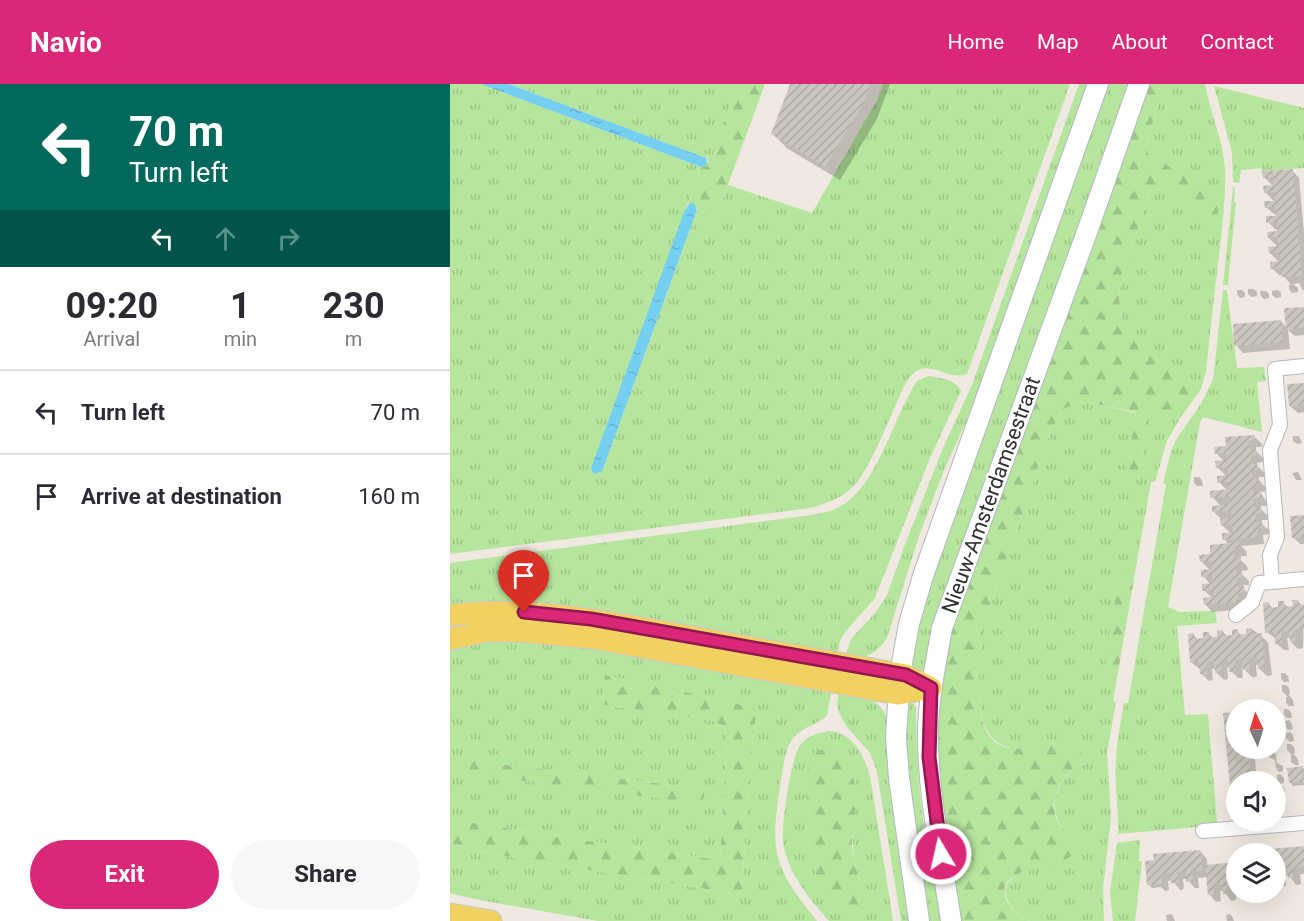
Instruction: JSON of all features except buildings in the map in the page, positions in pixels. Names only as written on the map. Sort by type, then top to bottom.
[{"type":"main road","points":[[450,615],[467,612],[524,612],[591,619],[899,684]]},
{"type":"main road","points":[[450,639],[486,632],[516,631],[592,638],[931,688]]},
{"type":"main road","points":[[450,904],[482,920]]},
{"type":"main road","points":[[450,914],[482,920]]},
{"type":"street","name":"Nieuw-Amsterdamsestraat","points":[[919,921],[899,778],[896,737],[899,684],[909,624],[923,576],[1098,84]]},
{"type":"street","name":"Nieuw-Amsterdamsestraat","points":[[951,921],[929,757],[931,688],[942,628],[1139,84]]},
{"type":"street","points":[[1272,582],[1270,555],[1277,537],[1270,450],[1280,425],[1275,369],[1304,366]]},
{"type":"street","points":[[1236,615],[1252,602],[1259,583],[1304,579]]},
{"type":"street","points":[[1203,831],[1304,823]]},
{"type":"green space","points":[[450,84],[481,84],[701,167],[591,468],[593,474],[602,472],[697,210],[716,217],[728,185],[812,213],[877,100],[883,84],[1070,84],[967,374],[951,375],[928,368],[920,369],[913,374],[905,384],[866,468],[847,492],[832,501],[810,508],[450,554]]},
{"type":"green space","points":[[509,84],[737,84],[711,160]]},
{"type":"green space","points":[[737,84],[765,84],[716,217],[697,210],[698,208],[689,204],[687,206],[701,167],[706,166],[708,162],[706,158],[711,159]]},
{"type":"green space","points":[[1079,84],[1090,84],[977,398],[944,470],[919,536],[887,638],[875,652],[869,655],[858,658],[845,657],[851,639],[875,613],[887,595],[943,448],[972,385]]},
{"type":"green space","points":[[1107,84],[1130,84],[926,669],[920,671],[913,669],[908,660],[916,623]]},
{"type":"green space","points":[[1148,84],[1166,84],[1145,151],[1215,199],[1218,213],[1211,216],[1163,188],[1150,192],[1121,278],[1119,296],[1121,319],[1137,345],[1201,389],[1179,420],[1150,415],[1140,468],[1136,479],[1132,481],[1127,479],[1126,472],[1136,412],[1085,402],[1065,408],[1052,427],[985,621],[980,669],[980,706],[983,723],[990,736],[1000,745],[1007,748],[1036,748],[1064,744],[1075,749],[1091,762],[1079,766],[1066,776],[1058,788],[1054,803],[1058,821],[1076,838],[1077,850],[1061,863],[1022,872],[1008,882],[1005,889],[1008,903],[1016,912],[1030,921],[956,921],[935,774],[942,648]]},
{"type":"green space","points":[[1166,84],[1205,84],[1224,158],[1222,224],[1206,371],[1201,389],[1136,345],[1121,319],[1119,296],[1121,278],[1150,192],[1163,188],[1211,216],[1186,177],[1145,151]]},
{"type":"green space","points":[[1214,86],[1304,108],[1304,168],[1241,170],[1239,183],[1233,182],[1232,152]]},
{"type":"green space","points":[[1233,187],[1235,187],[1234,202],[1236,202],[1228,285],[1223,285]]},
{"type":"green space","points":[[1223,290],[1227,290],[1237,368],[1264,367],[1266,381],[1257,382],[1262,432],[1203,417],[1200,422],[1168,607],[1180,612],[1215,611],[1217,623],[1177,626],[1185,715],[1208,714],[1217,822],[1198,824],[1198,827],[1118,834],[1117,745],[1124,703],[1128,703],[1166,484],[1163,483],[1171,451],[1177,438],[1201,404],[1213,379]]},
{"type":"green space","points":[[928,376],[943,378],[955,384],[961,391],[930,458],[875,598],[846,631],[840,641],[837,657],[450,608],[450,563],[809,515],[837,508],[859,491],[869,477],[917,381]]},
{"type":"green space","points":[[1085,402],[1136,413],[1131,441],[1140,468],[1150,415],[1179,420],[1167,441],[1155,482],[1151,482],[1135,573],[1124,573],[1106,664],[1118,672],[1113,701],[1116,702],[1107,753],[1111,818],[1103,888],[1104,921],[1030,921],[1012,907],[1008,901],[1006,887],[1016,875],[1038,867],[1076,838],[1058,821],[1055,810],[1056,796],[1062,782],[1071,771],[1090,762],[1053,745],[1018,749],[997,742],[987,730],[981,714],[979,674],[981,654],[985,621],[1052,427],[1065,408]]},
{"type":"green space","points":[[1124,573],[1135,573],[1118,672],[1106,664],[1105,659],[1119,578]]},
{"type":"green space","points":[[537,638],[832,687],[827,716],[799,733],[789,745],[781,780],[776,824],[775,841],[782,870],[790,885],[817,921],[598,921],[450,893],[450,842],[467,849],[742,895],[748,784],[756,714],[748,707],[732,702],[605,676],[604,705],[714,721],[724,727],[727,736],[720,860],[464,821],[450,816],[450,643]],"holes":[[[467,760],[705,789],[703,803]]]},
{"type":"green space","points":[[605,675],[732,702],[748,707],[756,714],[748,784],[742,895],[467,849],[450,842],[450,816],[464,821],[540,834],[720,860],[727,736],[724,727],[714,721],[604,705],[602,701]]},
{"type":"green space","points":[[839,688],[864,696],[876,703],[890,725],[915,921],[901,921],[877,772],[870,753],[847,727],[839,713],[837,705]]},
{"type":"green space","points":[[907,701],[912,701],[916,708],[922,815],[936,895],[943,921],[924,921],[904,776]]},
{"type":"green space","points":[[830,731],[839,733],[853,742],[866,765],[871,782],[893,921],[829,921],[801,885],[788,861],[783,845],[785,808],[797,751],[807,738]],"holes":[[[806,796],[855,821],[854,860],[865,897],[809,850],[811,824]]]},
{"type":"green space","points":[[830,749],[850,773],[855,789],[856,808],[852,840],[857,871],[865,897],[855,911],[831,899],[818,881],[809,850],[811,824],[806,796],[806,774],[815,751]]},
{"type":"green space","points":[[466,760],[705,789],[703,804],[464,773],[463,766]]},
{"type":"green space","points":[[1140,840],[1139,861],[1142,861],[1135,921],[1113,921],[1110,892],[1117,843]]},
{"type":"water","points":[[481,84],[509,84],[706,158],[707,165],[701,167]]},
{"type":"water","points":[[694,203],[697,210],[602,472],[593,474],[591,468],[684,212],[689,204]]},
{"type":"route","points":[[524,612],[591,619],[906,675],[931,688],[928,728],[929,757],[941,854]]}]
